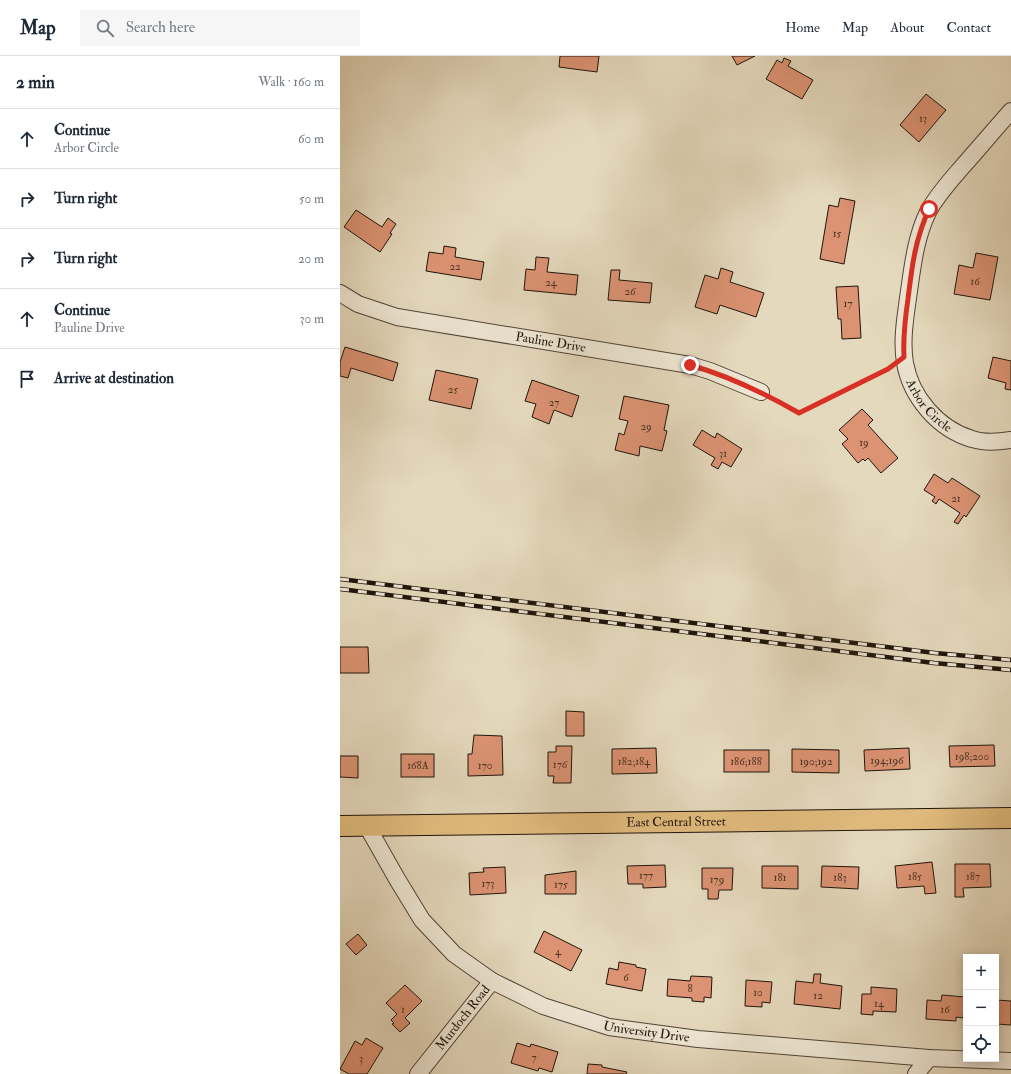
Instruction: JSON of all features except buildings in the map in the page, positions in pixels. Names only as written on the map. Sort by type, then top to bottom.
[{"type":"main road","name":"East Central Street","points":[[340,826],[1011,818]]},
{"type":"street","name":"Arbor Circle","points":[[1011,111],[940,194],[929,209],[922,224],[916,242],[903,344],[904,357],[909,378],[915,394],[926,409],[955,431],[972,439],[987,442],[1011,440]]},
{"type":"street","name":"Pauline Drive","points":[[340,293],[358,304],[397,317],[690,365],[710,371],[761,392]]},
{"type":"street","name":"University Drive","points":[[367,826],[422,920],[454,954],[492,981],[543,1006],[609,1027],[698,1039],[929,1058],[1011,1061]]},
{"type":"street","name":"Murdoch Road","points":[[418,1074],[492,981]]},
{"type":"street","points":[[916,1074],[929,1058]]},
{"type":"path","points":[[761,392],[799,413],[888,369],[904,357]]},
{"type":"railway","points":[[340,579],[935,653],[1011,660]]},
{"type":"railway","points":[[340,589],[934,663],[1011,670]]},
{"type":"route","points":[[690,365],[710,371],[761,392],[799,413],[888,369],[904,357],[904,329],[916,242],[929,209]]}]
